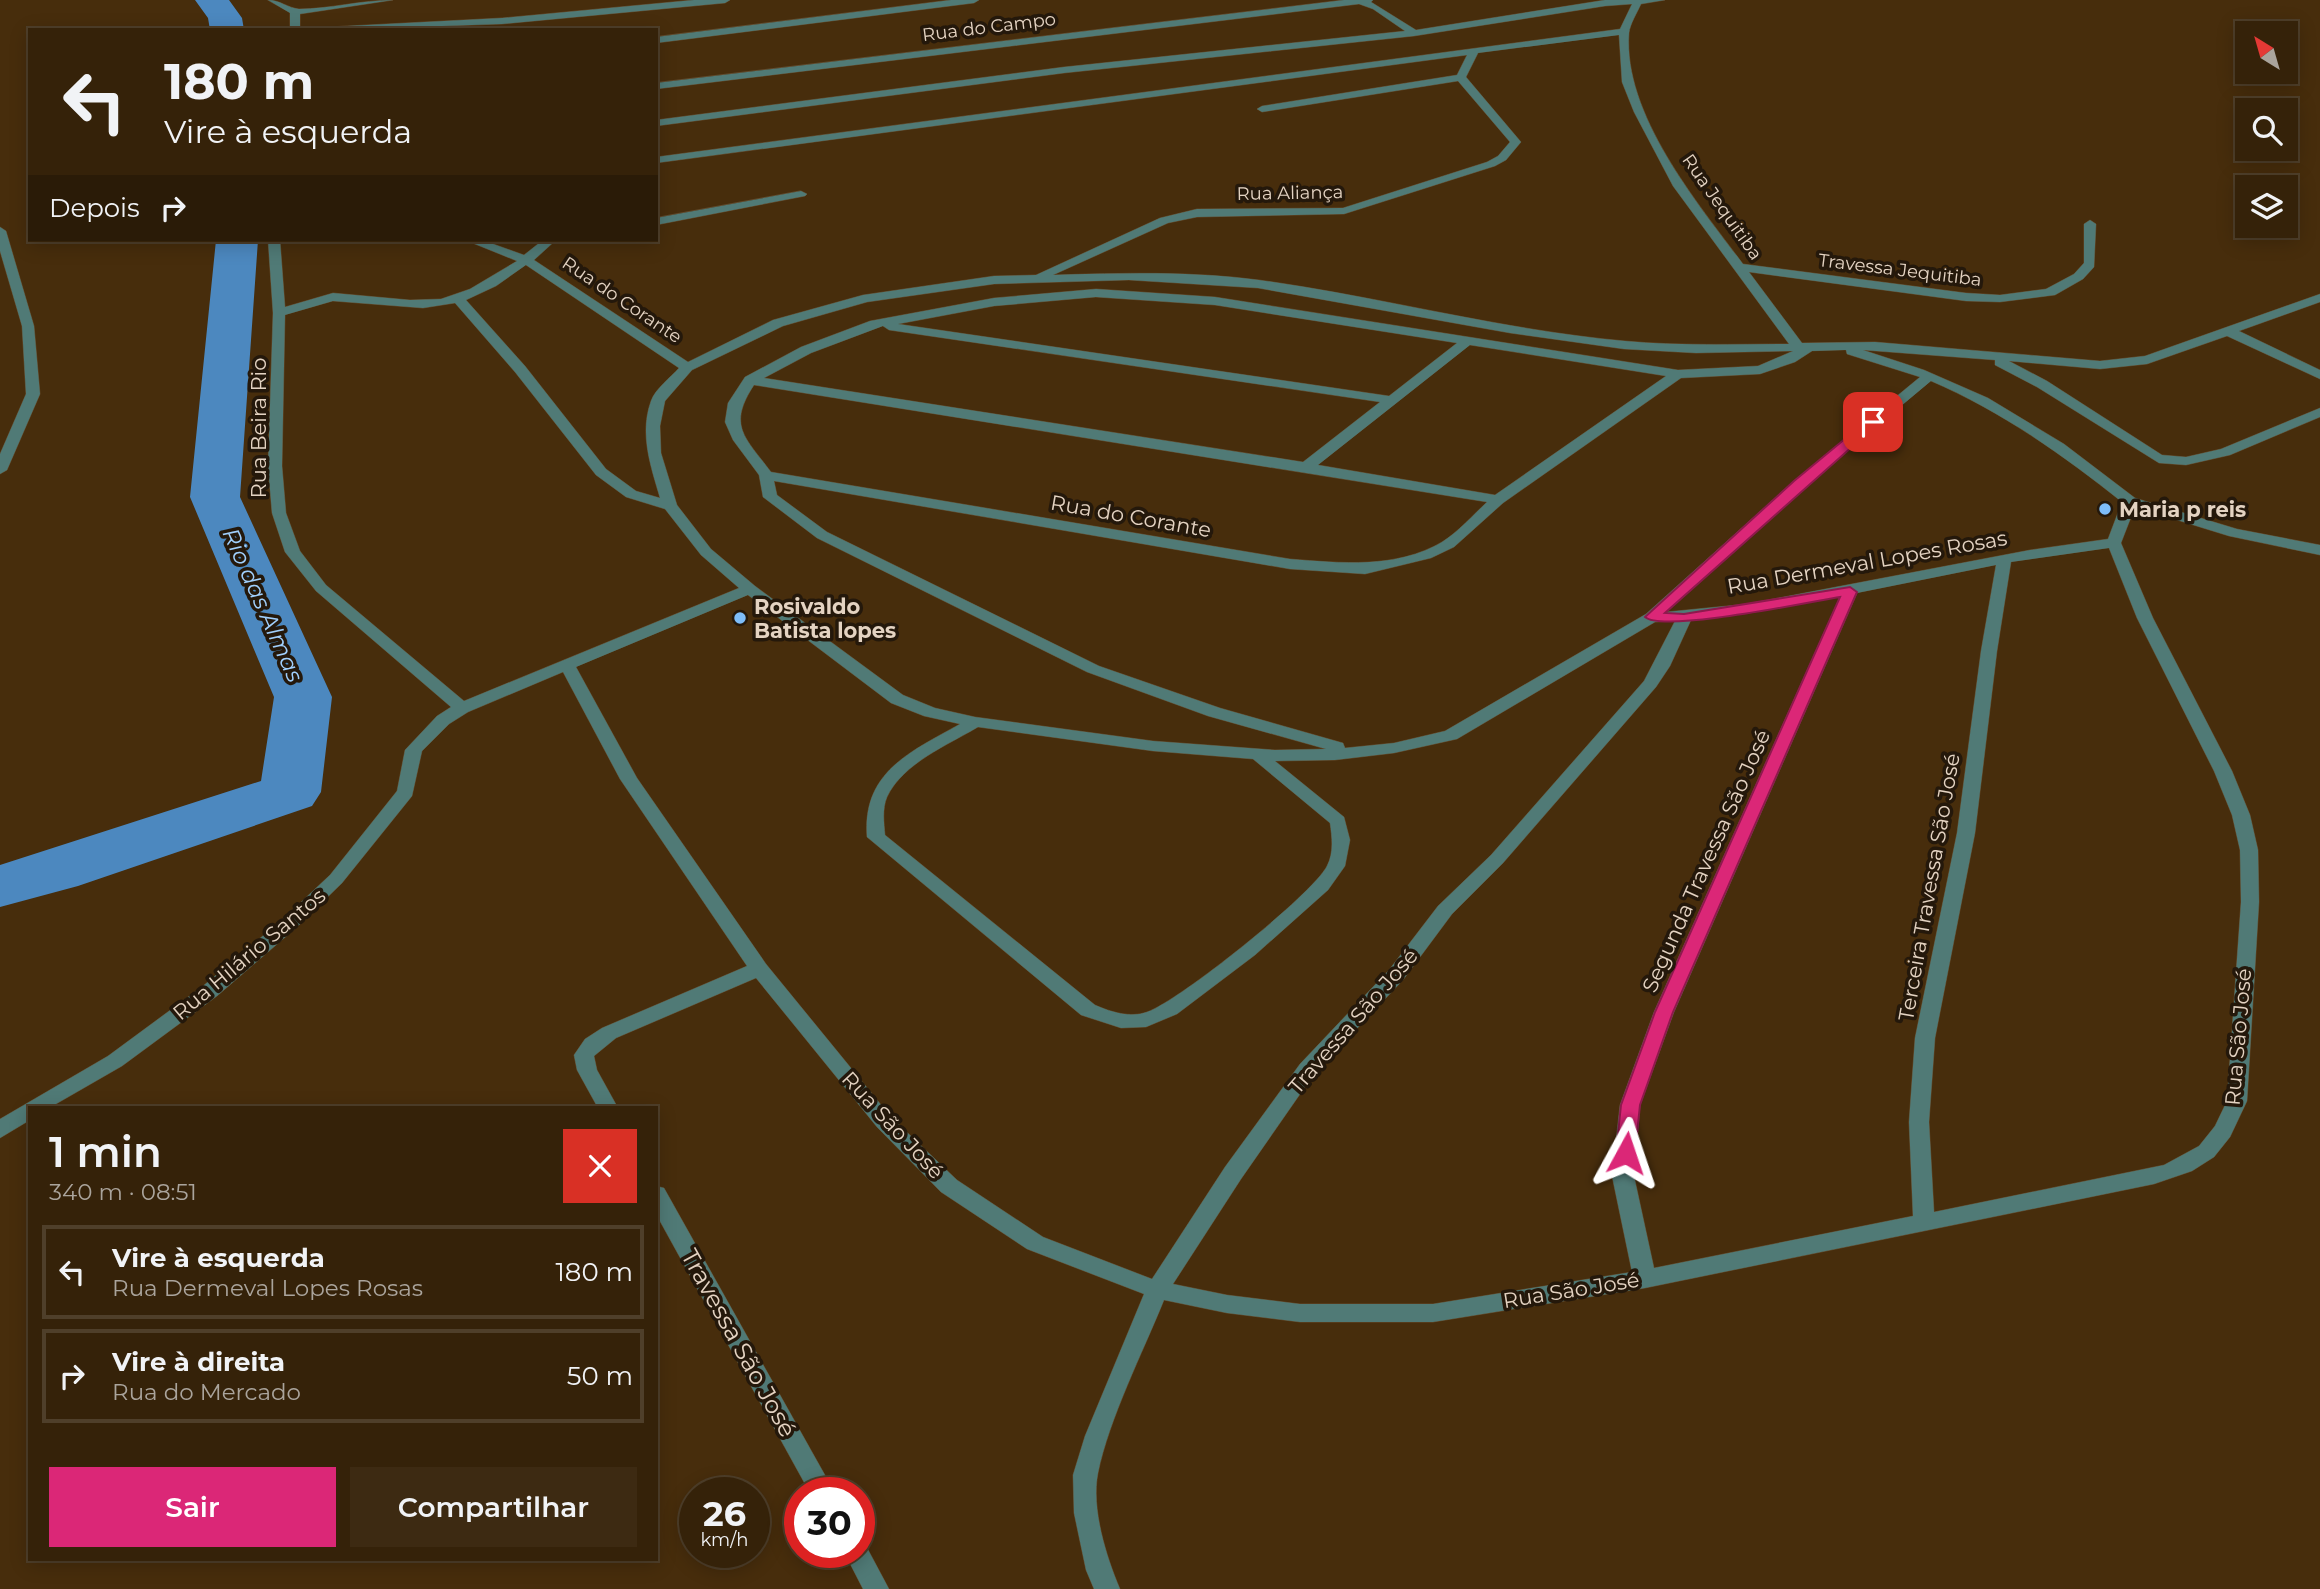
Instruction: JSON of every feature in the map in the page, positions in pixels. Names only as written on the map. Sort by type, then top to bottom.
[{"type":"street","points":[[275,1],[295,12],[388,0]]},
{"type":"street","points":[[367,28],[502,21],[725,0]]},
{"type":"street","points":[[658,40],[974,0]]},
{"type":"street","points":[[1362,0],[1414,33]]},
{"type":"street","name":"Rua do Campo","points":[[658,86],[1362,0]]},
{"type":"street","points":[[658,123],[1064,70],[1414,33],[1600,2],[1637,3],[1660,0]]},
{"type":"street","name":"Rua Jequitiba","points":[[1637,3],[1624,31],[1627,82],[1639,112],[1679,186],[1804,346]]},
{"type":"street","points":[[295,12],[295,28]]},
{"type":"street","points":[[658,160],[1624,31]]},
{"type":"street","points":[[1262,109],[1461,78],[1474,52]]},
{"type":"street","name":"Rua Aliança","points":[[1032,279],[1164,220],[1197,213],[1343,211],[1491,164],[1502,158],[1516,142],[1461,78]]},
{"type":"street","points":[[658,222],[801,194]]},
{"type":"street","name":"Travessa Jequitiba","points":[[1740,267],[1955,296],[1996,299],[2051,292],[2069,285],[2083,274],[2090,264],[2090,225]]},
{"type":"street","points":[[0,231],[28,326],[33,394],[0,470]]},
{"type":"street","name":"Rua Beira Rio","points":[[274,242],[279,313],[275,466],[279,513],[293,552],[321,588],[462,708]]},
{"type":"street","points":[[476,242],[526,260]]},
{"type":"street","name":"Rua do Corante","points":[[548,242],[526,260],[687,367]]},
{"type":"street","points":[[279,313],[321,299],[365,298],[424,305],[458,298],[486,285],[526,260]]},
{"type":"street","points":[[1929,376],[1799,484],[1652,617],[1451,735],[1415,746],[1368,753],[1259,757],[975,722],[930,712],[897,699],[750,589],[706,552],[670,506],[659,478],[653,426],[658,400],[687,367],[778,323],[867,298],[994,280],[1129,276],[1258,285],[1510,329],[1624,345],[1696,349],[1834,345],[1898,347],[2070,364],[2132,362],[2175,351],[2320,298]]},
{"type":"street","points":[[1368,753],[1319,743],[1240,720],[1093,669],[822,536],[770,497],[766,475],[740,440],[733,422],[735,403],[750,380],[806,350],[875,324],[994,302],[1109,294],[1228,302],[1315,314],[1466,342],[1678,374],[1760,370],[1790,359],[1804,346]]},
{"type":"street","points":[[458,298],[520,369],[601,472],[631,494],[670,506]]},
{"type":"street","points":[[875,324],[1392,400]]},
{"type":"street","points":[[2228,331],[2320,375]]},
{"type":"street","points":[[1306,467],[1466,342]]},
{"type":"street","points":[[1834,345],[1929,376],[1986,402],[2087,466],[2130,501],[2234,533],[2320,550]]},
{"type":"street","points":[[1989,357],[2054,391],[2146,453],[2174,461],[2204,457],[2250,444],[2320,412]]},
{"type":"street","name":"Rua do Corante","points":[[766,475],[1290,564],[1364,569],[1426,555],[1450,544],[1498,500],[1678,374]]},
{"type":"street","points":[[750,380],[1306,467],[1498,500]]},
{"type":"street","points":[[2115,543],[2130,501]]},
{"type":"street","name":"Rua Dermeval Lopes Rosas","points":[[1652,617],[1684,618],[1850,592],[2004,561],[2115,543]]},
{"type":"street","name":"Rua São José","points":[[567,664],[629,779],[759,969],[884,1122],[949,1186],[1035,1243],[1157,1290],[1227,1304],[1300,1313],[1433,1313],[1645,1279],[2154,1177],[2189,1166],[2215,1146],[2226,1130],[2237,1101],[2250,902],[2249,850],[2241,815],[2223,771],[2145,618],[2115,543]]},
{"type":"street","name":"Terceira Travessa São José","points":[[1924,1222],[1919,1122],[1926,1038],[1966,832],[1989,651],[2004,561]]},
{"type":"street","name":"Rua Hilário Santos","points":[[35,1106],[115,1061],[210,991],[290,923],[336,879],[406,792],[414,750],[443,720],[462,708],[750,589]]},
{"type":"street","name":"Segunda Travessa São José","points":[[1645,1279],[1623,1176],[1630,1105],[1664,1012],[1850,592]]},
{"type":"street","name":"Travessa São José","points":[[1107,1589],[1099,1570],[1086,1513],[1085,1475],[1097,1436],[1157,1290],[1233,1173],[1307,1069],[1396,975],[1445,910],[1497,859],[1650,684],[1662,666],[1684,618]]},
{"type":"street","points":[[975,722],[905,767],[880,795],[875,816],[876,837],[1088,1010],[1120,1022],[1157,1017],[1216,976],[1316,891],[1334,870],[1342,837],[1338,821],[1259,757]]},
{"type":"street","points":[[607,1106],[587,1070],[584,1055],[592,1044],[609,1033],[759,969]]},
{"type":"street","name":"Rua Hilário Santos","points":[[0,1130],[28,1110]]},
{"type":"street","name":"Travessa São José","points":[[658,1198],[814,1477]]},
{"type":"street","points":[[865,1568],[876,1589]]},
{"type":"waterway","name":"Rio das Almas","points":[[212,0],[225,18],[227,28]]},
{"type":"waterway","name":"Rio das Almas","points":[[0,886],[55,871],[290,792],[303,697],[215,497],[237,242]]},
{"type":"place","name":"Maria p reis","points":[[2105,509]]},
{"type":"place","name":"Rosivaldo Batista lopes","points":[[740,618]]},
{"type":"route","points":[[1626,1153],[1630,1105],[1664,1012],[1850,592],[1684,618],[1652,617],[1799,484],[1873,422]]}]
